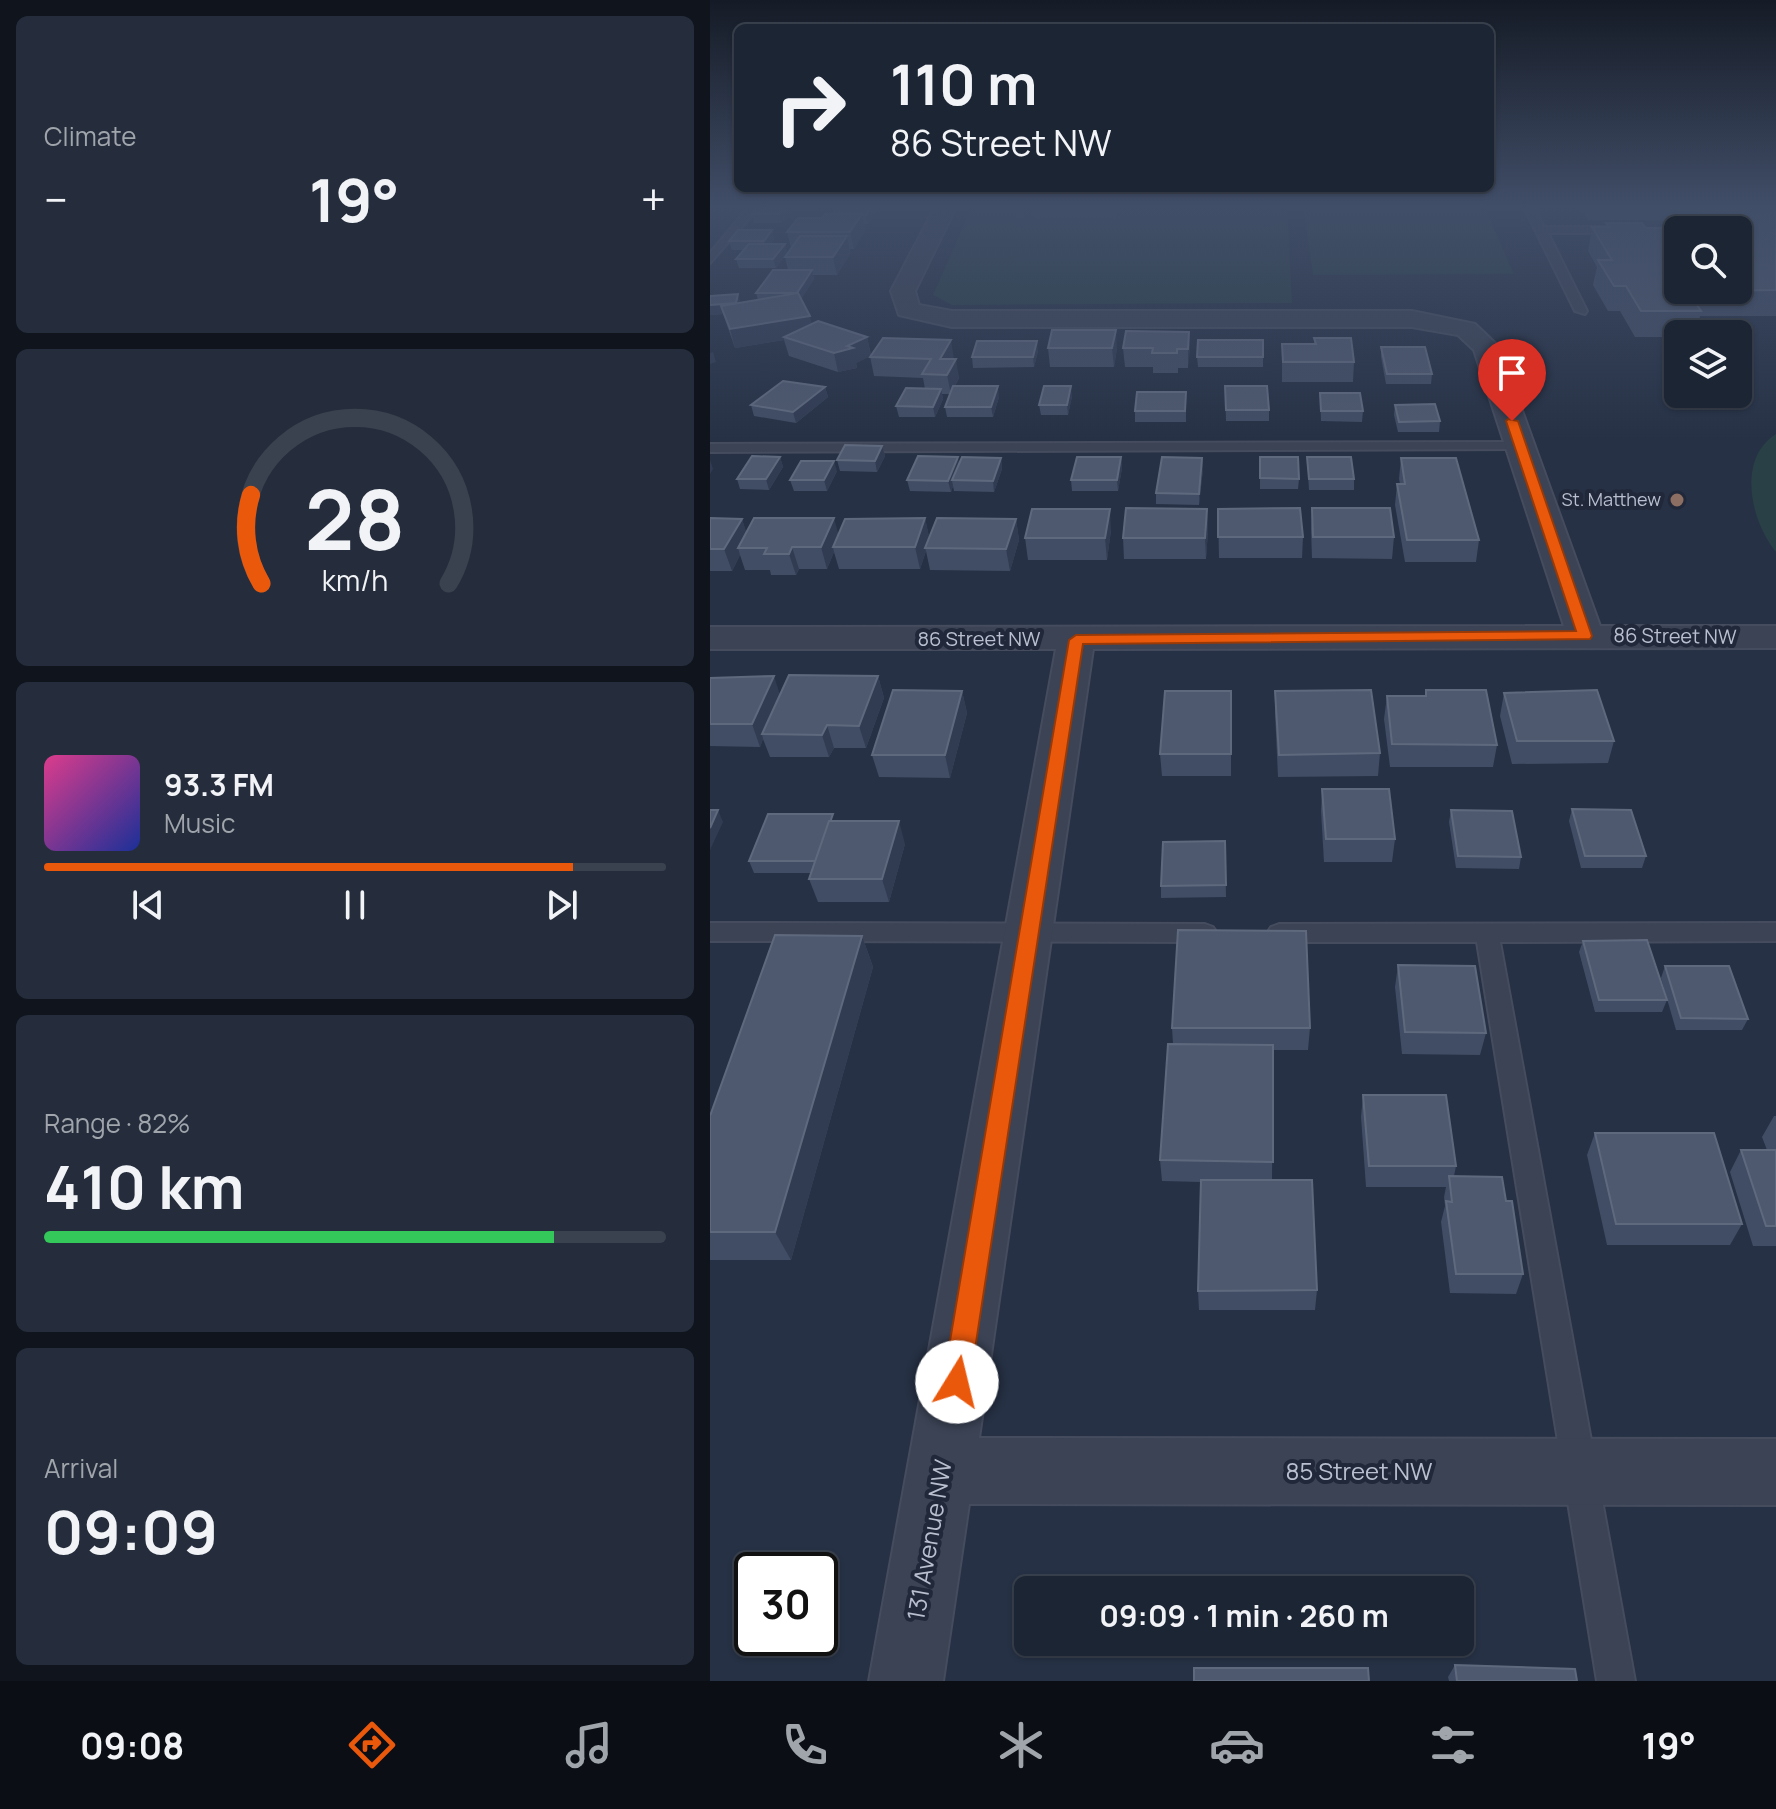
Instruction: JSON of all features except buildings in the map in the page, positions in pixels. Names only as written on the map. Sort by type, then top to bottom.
[{"type":"street","points":[[907,283],[903,291],[908,310],[952,319],[1412,319],[1466,329],[1486,347],[1585,636]]},
{"type":"street","name":"86 Street NW","points":[[710,638],[1776,637]]},
{"type":"street","name":"131 Avenue NW","points":[[906,1681],[1076,640]]},
{"type":"street","name":"85 Street NW","points":[[942,1471],[1776,1472]]},
{"type":"lane","points":[[1567,283],[1581,311]]},
{"type":"lane","points":[[710,448],[1521,446]]},
{"type":"lane","points":[[710,932],[1776,932]]},
{"type":"lane","points":[[1487,933],[1616,1681]]},
{"type":"green space","points":[[938,283],[1291,283],[1292,303],[952,305],[933,295]]},
{"type":"green space","points":[[1776,434],[1776,552],[1754,508],[1752,474],[1763,445]]},
{"type":"place","name":"St. Matthew","points":[[1677,500]]},
{"type":"route","points":[[957,1382],[1076,640],[1585,636],[1512,421]]}]
